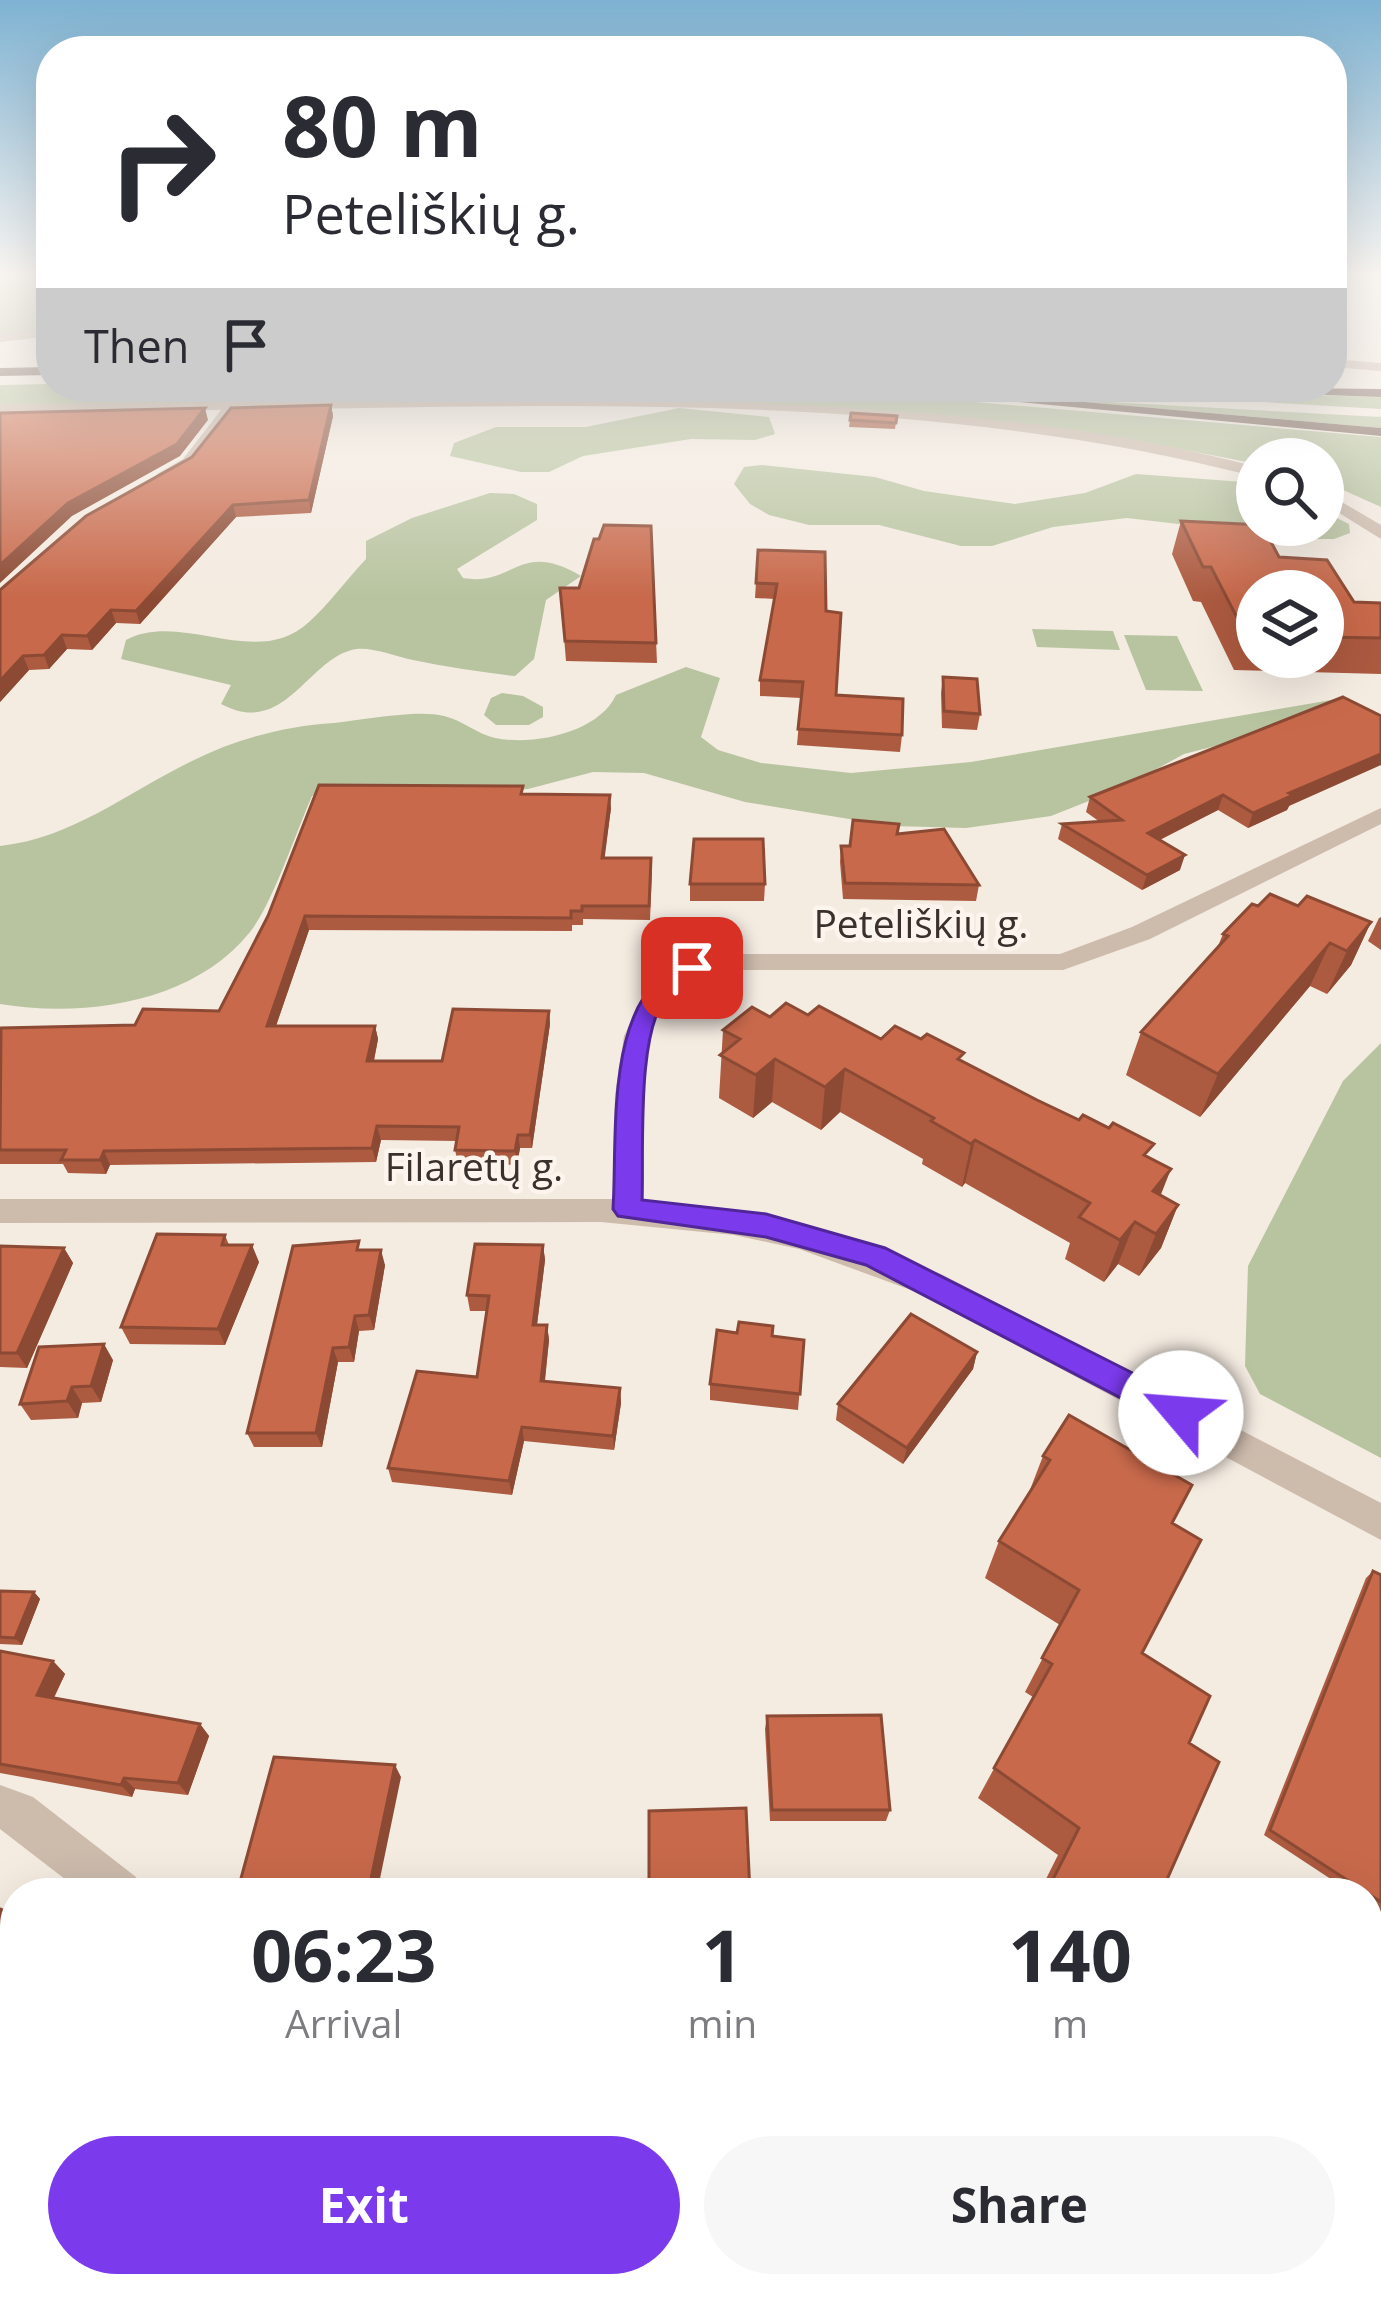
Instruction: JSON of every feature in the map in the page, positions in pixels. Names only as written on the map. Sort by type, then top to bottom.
[{"type":"main road","points":[[1347,392],[1381,393]]},
{"type":"main road","points":[[1037,402],[1381,432]]},
{"type":"main road","points":[[1188,402],[1357,412]]},
{"type":"street","points":[[0,408],[534,402]]},
{"type":"street","points":[[632,402],[874,413],[1156,448],[1236,467]]},
{"type":"street","points":[[143,487],[188,463],[232,406]]},
{"type":"street","points":[[1344,507],[1368,520],[1381,534]]},
{"type":"street","name":"Peteliškių g.","points":[[628,1209],[636,1048],[646,1011],[660,988],[676,976],[725,962],[1063,962],[1141,933],[1381,815]]},
{"type":"street","name":"Filaretų g.","points":[[0,1211],[628,1209],[766,1226],[874,1256],[1381,1522]]},
{"type":"street","points":[[0,1807],[17,1813],[101,1878]]},
{"type":"green space","points":[[36,384],[36,402],[271,402],[0,406],[0,385]]},
{"type":"green space","points":[[1381,397],[1381,409],[1263,402]]},
{"type":"green space","points":[[682,402],[974,402],[1381,437],[1381,507],[1344,490],[1344,438],[1236,438],[1236,460],[1100,436],[943,417]]},
{"type":"green space","points":[[1082,402],[1381,417],[1381,428]]},
{"type":"green space","points":[[679,408],[769,417],[775,434],[755,440],[691,439],[583,456],[549,472],[521,472],[450,456],[454,443],[496,427],[586,427]]},
{"type":"green space","points":[[744,467],[875,477],[924,491],[1015,504],[1085,493],[1136,474],[1236,481],[1236,531],[1127,518],[1053,527],[992,546],[961,546],[879,525],[809,525],[769,515],[750,504],[734,484]]},
{"type":"green space","points":[[490,493],[514,494],[537,504],[537,520],[457,569],[463,578],[480,579],[544,562],[581,576],[546,600],[534,659],[515,676],[357,649],[325,665],[280,704],[244,712],[221,704],[231,685],[121,659],[126,640],[148,633],[171,631],[243,641],[288,636],[309,622],[366,559],[366,541],[412,518]]},
{"type":"green space","points":[[1032,629],[1113,631],[1120,650],[1037,647]]},
{"type":"green space","points":[[1124,635],[1177,636],[1203,691],[1146,690]]},
{"type":"green space","points":[[686,667],[720,678],[701,737],[718,750],[761,763],[851,773],[971,762],[1337,699],[1356,704],[1334,716],[1184,754],[1124,787],[1051,816],[966,828],[892,826],[745,802],[644,773],[593,772],[528,789],[500,791],[328,790],[312,796],[276,886],[250,932],[199,975],[168,990],[101,1006],[67,1009],[0,1004],[0,846],[76,824],[192,761],[261,735],[433,714],[495,738],[546,738],[596,718],[616,695]]},
{"type":"green space","points":[[502,693],[523,696],[543,707],[543,717],[529,725],[496,725],[484,715],[491,698]]},
{"type":"green space","points":[[1381,1043],[1381,1458],[1260,1394],[1245,1366],[1248,1266],[1343,1081]]},
{"type":"building","points":[[331,405],[309,500],[233,505],[136,611],[111,610],[87,636],[62,635],[44,655],[23,656],[0,681],[0,590],[86,516],[192,457],[231,408]]},
{"type":"building","points":[[205,408],[177,444],[68,503],[0,565],[0,413]]},
{"type":"building","points":[[851,413],[897,416],[896,423],[850,420]]},
{"type":"building","points":[[1181,521],[1236,524],[1236,546],[1273,546],[1279,557],[1327,560],[1333,570],[1236,570],[1236,616],[1211,567],[1203,567]]},
{"type":"building","points":[[604,525],[651,526],[656,643],[565,641],[560,588],[579,588],[594,539],[599,539]]},
{"type":"building","points":[[758,550],[825,552],[826,611],[841,613],[836,695],[903,699],[902,735],[798,729],[803,682],[760,680],[777,584],[756,583]]},
{"type":"building","points":[[1344,586],[1354,602],[1381,603],[1381,638],[1344,637]]},
{"type":"building","points":[[943,677],[977,679],[980,714],[944,711]]},
{"type":"building","points":[[1343,697],[1381,716],[1381,754],[1253,813],[1223,795],[1148,833],[1185,855],[1147,875],[1062,824],[1122,820],[1090,797]]},
{"type":"building","points":[[319,785],[523,786],[521,794],[610,795],[602,858],[651,858],[649,906],[582,906],[582,911],[571,911],[571,918],[305,916],[267,1026],[375,1026],[367,1061],[442,1061],[453,1009],[549,1011],[530,1135],[518,1135],[515,1151],[455,1150],[459,1127],[377,1126],[372,1148],[104,1151],[100,1160],[61,1160],[66,1150],[0,1150],[1,1028],[135,1025],[143,1009],[219,1011],[268,916]]},
{"type":"building","points":[[853,820],[899,824],[897,834],[944,829],[979,885],[845,883],[841,846],[850,846]]},
{"type":"building","points":[[694,839],[763,839],[765,884],[690,884]]},
{"type":"building","points":[[1270,894],[1298,906],[1307,896],[1371,922],[1347,951],[1330,943],[1218,1074],[1141,1032],[1228,936],[1223,934],[1252,904],[1258,906]]},
{"type":"building","points":[[786,1003],[808,1015],[819,1006],[881,1039],[895,1026],[921,1039],[927,1034],[964,1053],[958,1059],[1037,1100],[1079,1120],[1083,1115],[1109,1128],[1113,1123],[1154,1144],[1144,1155],[1171,1169],[1153,1191],[1178,1205],[1156,1234],[1135,1222],[1120,1240],[1079,1217],[1090,1203],[975,1140],[971,1144],[845,1069],[825,1087],[775,1059],[756,1075],[720,1055],[740,1039],[723,1030],[752,1007],[770,1017]]},
{"type":"building","points":[[157,1234],[225,1235],[222,1245],[252,1245],[218,1329],[121,1327]]},
{"type":"building","points":[[359,1241],[357,1250],[381,1250],[369,1315],[355,1316],[349,1347],[333,1348],[316,1433],[247,1433],[293,1246]]},
{"type":"building","points":[[475,1244],[543,1245],[533,1325],[547,1325],[541,1381],[620,1388],[613,1436],[522,1427],[509,1481],[388,1468],[417,1371],[477,1377],[489,1296],[467,1295]]},
{"type":"building","points":[[0,1246],[64,1248],[17,1353],[0,1353]]},
{"type":"building","points":[[911,1314],[977,1352],[907,1448],[838,1404]]},
{"type":"building","points":[[739,1322],[773,1326],[772,1336],[804,1340],[800,1394],[710,1384],[717,1330],[737,1333]]},
{"type":"building","points":[[104,1344],[91,1386],[72,1387],[67,1401],[20,1404],[39,1347]]},
{"type":"building","points":[[1069,1415],[1192,1485],[1172,1523],[1201,1540],[1142,1653],[1210,1696],[1189,1743],[1219,1762],[1168,1878],[1054,1878],[1079,1828],[994,1768],[1052,1664],[1042,1658],[1079,1590],[999,1541],[1050,1460],[1043,1456]]},
{"type":"building","points":[[1373,1571],[1381,1575],[1381,1878],[1344,1878],[1270,1830]]},
{"type":"building","points":[[0,1591],[34,1592],[15,1638],[0,1637]]},
{"type":"building","points":[[0,1651],[53,1661],[37,1695],[200,1724],[178,1783],[124,1778],[121,1785],[0,1764]]},
{"type":"building","points":[[881,1715],[890,1810],[772,1810],[767,1716]]},
{"type":"building","points":[[274,1757],[395,1765],[371,1878],[241,1878]]},
{"type":"building","points":[[746,1808],[749,1878],[649,1878],[649,1811]]},
{"type":"route","points":[[692,968],[660,988],[646,1011],[636,1048],[628,1209],[700,1214],[766,1226],[874,1256],[1181,1413]]}]
